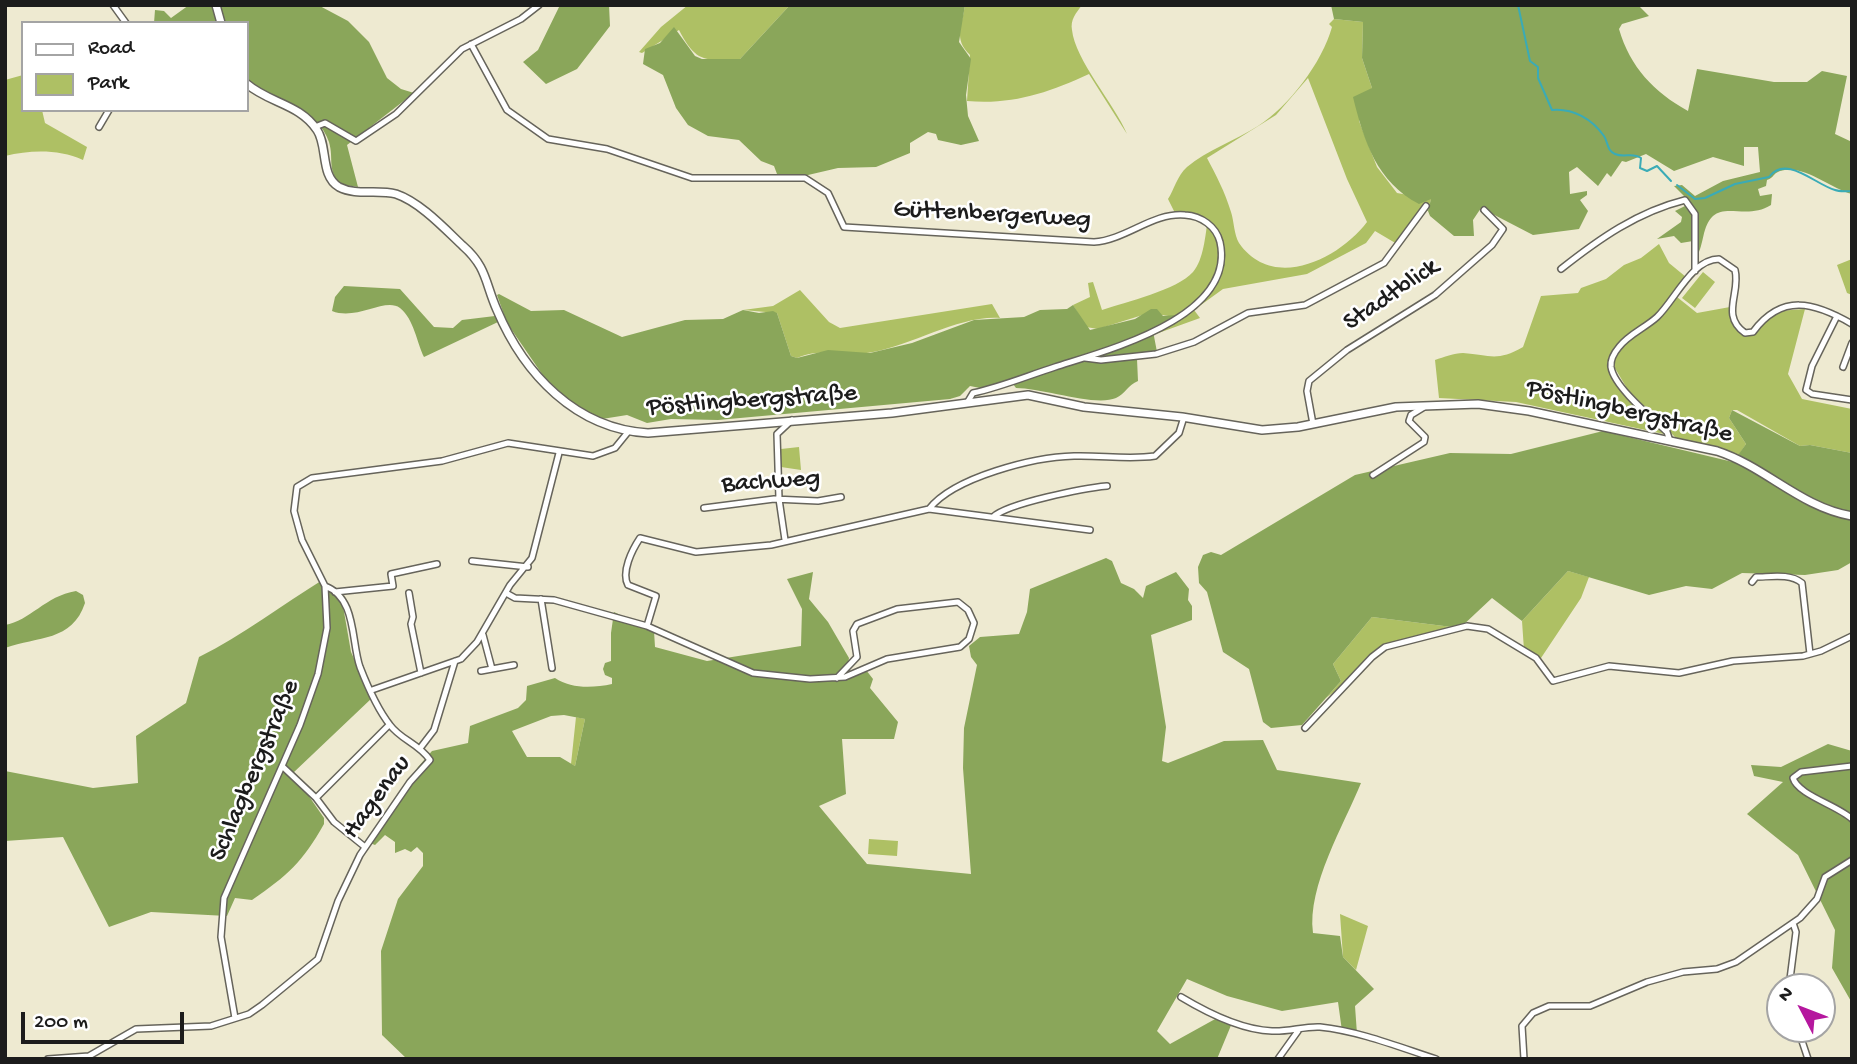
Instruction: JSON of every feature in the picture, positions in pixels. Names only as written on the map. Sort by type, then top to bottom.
[{"type":"main road","points":[[248,85],[303,114],[315,127]]},
{"type":"main road","name":"Pöstlingbergstraße","points":[[315,127],[323,141],[327,172],[336,184],[349,190],[400,195],[461,244],[485,271],[505,326],[543,383],[577,412],[628,432],[648,433],[902,412],[1034,395],[1084,407],[1184,417],[1262,430],[1424,404],[1514,408],[1670,441],[1735,458],[1802,500],[1852,516]]},
{"type":"street","points":[[113,5],[125,21]]},
{"type":"street","points":[[315,127],[325,123],[356,141],[396,114],[453,56],[521,19],[539,5]]},
{"type":"street","name":"Güttenbergerweg","points":[[471,44],[507,110],[548,139],[607,149],[692,178],[805,178],[828,194],[840,224],[1094,243],[1118,238],[1171,215],[1193,216],[1208,223],[1219,236],[1221,254],[1216,276],[1203,296],[1155,332],[996,389],[973,393],[967,403]]},
{"type":"street","points":[[99,127],[108,112]]},
{"type":"street","points":[[1561,269],[1592,244],[1630,221],[1685,200],[1695,217],[1695,271]]},
{"type":"street","points":[[1085,358],[1101,360],[1156,354],[1194,342],[1248,313],[1305,305],[1384,263],[1426,206]]},
{"type":"street","name":"Stadtblick","points":[[1313,423],[1307,387],[1314,375],[1435,295],[1500,237],[1503,229],[1485,210]]},
{"type":"street","points":[[1670,441],[1667,432],[1619,381],[1612,370],[1611,361],[1619,346],[1657,317],[1695,271],[1717,259],[1734,268],[1737,280],[1732,314],[1736,325],[1745,333],[1753,332],[1768,313],[1787,307],[1816,308],[1852,324]]},
{"type":"street","points":[[1837,316],[1812,366],[1806,390],[1812,394],[1852,400]]},
{"type":"street","points":[[1843,367],[1852,343]]},
{"type":"street","points":[[1373,475],[1424,442],[1425,437],[1409,421],[1424,404]]},
{"type":"street","points":[[929,509],[938,499],[960,486],[1025,464],[1072,456],[1155,456],[1179,433],[1184,417]]},
{"type":"street","points":[[785,540],[779,499],[777,434],[791,424],[792,420]]},
{"type":"street","name":"Schlagbergstraße","points":[[235,1018],[221,937],[222,907],[251,830],[282,766],[318,674],[327,628],[325,586],[296,519],[294,498],[301,482],[318,477],[442,461],[508,443],[559,453],[587,456],[601,454],[619,445],[628,432]]},
{"type":"street","points":[[372,690],[455,661],[463,657],[483,635],[506,593],[528,567],[534,554],[559,453]]},
{"type":"street","points":[[993,517],[1000,512],[1045,499],[1107,486]]},
{"type":"street","name":"Bachweg","points":[[704,508],[779,499],[818,501],[841,497]]},
{"type":"street","points":[[646,626],[656,596],[628,585],[625,578],[629,558],[640,538],[696,551],[771,545],[785,540],[803,540],[929,509],[1090,530]]},
{"type":"street","points":[[472,561],[528,567]]},
{"type":"street","points":[[325,586],[335,592],[393,586],[391,574],[437,564]]},
{"type":"street","points":[[1752,582],[1756,577],[1777,577],[1796,578],[1801,583],[1810,654]]},
{"type":"street","name":"Hagenau","points":[[235,1018],[262,1005],[318,959],[338,901],[365,847],[410,782],[430,760],[421,747],[389,725],[359,665],[350,616],[335,592]]},
{"type":"street","points":[[409,593],[413,617],[411,624],[421,673]]},
{"type":"street","points":[[506,593],[515,598],[541,599],[646,626],[753,673],[810,680],[837,678],[887,659],[960,647],[971,635],[974,624],[971,614],[964,605],[954,602],[897,609],[857,624],[853,631],[857,657],[837,678]]},
{"type":"street","points":[[541,599],[552,668]]},
{"type":"street","points":[[1305,728],[1372,657],[1385,647],[1433,637],[1467,626],[1488,629],[1536,658],[1553,681],[1609,666],[1679,673],[1733,661],[1810,654],[1852,636]]},
{"type":"street","points":[[483,635],[492,669]]},
{"type":"street","points":[[421,747],[434,730],[455,661]]},
{"type":"street","points":[[481,671],[514,665]]},
{"type":"street","points":[[316,798],[389,725]]},
{"type":"street","points":[[282,766],[316,798],[334,822],[365,847]]},
{"type":"street","points":[[1852,766],[1797,773],[1793,780],[1800,789],[1835,806],[1852,819]]},
{"type":"street","points":[[1524,1059],[1522,1026],[1540,1009],[1549,1006],[1590,1006],[1665,976],[1723,968],[1793,923],[1813,904],[1828,874],[1852,860]]},
{"type":"street","points":[[1791,973],[1796,932],[1793,923]]},
{"type":"street","points":[[1181,997],[1214,1014],[1259,1029],[1298,1031],[1325,1028],[1385,1042],[1436,1059]]},
{"type":"street","points":[[48,1059],[89,1058],[136,1029],[211,1026],[235,1018]]},
{"type":"street","points":[[1278,1059],[1298,1031]]},
{"type":"green space","points":[[189,5],[318,5],[348,21],[369,42],[387,78],[401,89],[414,93],[347,145],[358,187],[339,184],[332,168],[329,142],[316,121],[294,105],[248,82],[248,21],[154,21],[155,10],[164,11],[171,18]]},
{"type":"green space","points":[[560,5],[609,5],[610,26],[577,69],[546,84],[523,62],[538,50]]},
{"type":"green space","points":[[688,5],[790,5],[740,59],[703,58],[691,49],[679,30],[642,53],[639,52],[661,27]]},
{"type":"green space","points":[[790,5],[965,5],[959,42],[971,59],[966,95],[968,116],[979,141],[961,145],[938,140],[936,134],[928,132],[910,143],[910,153],[876,167],[838,168],[808,175],[777,174],[774,166],[761,161],[739,140],[708,136],[688,125],[676,108],[663,75],[643,64],[645,49],[660,43],[674,27],[695,56],[702,59],[740,59]]},
{"type":"green space","points":[[965,5],[1082,5],[1072,23],[1075,42],[1087,68],[1127,134],[1089,74],[1030,96],[999,101],[967,101],[970,55],[960,38]]},
{"type":"green space","points":[[1331,5],[1638,5],[1649,16],[1622,24],[1619,29],[1624,43],[1637,67],[1654,87],[1688,111],[1697,69],[1774,82],[1807,82],[1822,71],[1847,76],[1835,134],[1852,142],[1852,194],[1799,171],[1780,171],[1767,180],[1766,186],[1758,189],[1760,196],[1772,194],[1771,205],[1754,211],[1724,211],[1713,216],[1707,225],[1697,256],[1693,241],[1681,243],[1674,236],[1657,239],[1681,222],[1682,217],[1675,211],[1691,203],[1674,186],[1682,185],[1695,196],[1723,181],[1760,172],[1758,147],[1744,147],[1744,166],[1713,157],[1674,171],[1646,154],[1622,161],[1611,177],[1607,173],[1598,186],[1577,167],[1569,172],[1570,194],[1587,191],[1587,195],[1580,200],[1588,211],[1579,229],[1533,235],[1481,208],[1473,220],[1474,236],[1454,236],[1430,216],[1428,211],[1431,199],[1419,204],[1405,195],[1374,159],[1353,97],[1372,88],[1362,58],[1363,22],[1334,19]]},
{"type":"green space","points":[[1334,19],[1363,22],[1362,58],[1372,88],[1359,121],[1377,167],[1397,193],[1431,199],[1428,211],[1421,209],[1397,244],[1375,231],[1366,243],[1307,274],[1223,289],[1194,310],[1200,318],[1153,335],[1180,318],[1209,290],[1175,317],[1149,313],[1098,329],[1086,327],[1073,305],[1090,297],[1088,283],[1093,282],[1102,310],[1164,290],[1193,272],[1202,254],[1208,219],[1175,213],[1168,199],[1178,179],[1195,161],[1258,126],[1281,107],[1303,82],[1321,55],[1332,27],[1329,24]],"holes":[[[1308,78],[1347,179],[1367,222],[1355,236],[1323,258],[1305,265],[1287,268],[1269,266],[1253,258],[1239,243],[1226,198],[1207,158],[1276,115]]]},
{"type":"green space","points":[[21,76],[21,112],[42,112],[45,123],[87,147],[83,160],[44,152],[5,156],[5,80]]},
{"type":"green space","points":[[1659,244],[1669,263],[1686,277],[1661,310],[1618,345],[1610,371],[1664,434],[1516,402],[1439,398],[1435,360],[1460,353],[1493,356],[1514,352],[1523,347],[1541,296],[1578,293],[1581,288],[1606,279]]},
{"type":"green space","points":[[1852,259],[1852,295],[1847,293],[1837,265]]},
{"type":"green space","points":[[1703,272],[1715,282],[1695,308],[1682,298]]},
{"type":"green space","points":[[344,286],[400,289],[434,327],[453,328],[462,320],[495,316],[498,322],[424,357],[412,325],[405,313],[394,305],[351,313],[332,311],[335,297]]},
{"type":"green space","points":[[800,290],[829,322],[840,328],[992,304],[1000,318],[969,321],[873,352],[816,353],[797,358],[791,356],[777,313],[743,310],[773,306]]},
{"type":"green space","points":[[497,295],[531,311],[564,310],[622,337],[685,320],[723,319],[743,310],[759,313],[773,311],[777,313],[791,356],[797,358],[828,350],[870,353],[912,343],[974,320],[1024,317],[1040,310],[1067,309],[1073,305],[1090,330],[1135,319],[1151,309],[1157,309],[1163,316],[1176,315],[1153,331],[1157,352],[1137,359],[1138,381],[1116,398],[1107,400],[1082,399],[1016,388],[1013,384],[985,389],[970,386],[960,396],[950,399],[718,420],[671,419],[647,423],[627,415],[602,419],[574,405],[544,377],[507,323]]},
{"type":"green space","points":[[1677,297],[1697,313],[1730,307],[1737,328],[1751,333],[1778,311],[1805,309],[1788,374],[1802,399],[1852,409],[1852,453],[1810,445],[1800,446],[1737,410],[1732,410],[1729,418],[1746,444],[1738,456],[1677,439],[1628,390],[1613,365],[1616,355],[1631,337]]},
{"type":"green space","points":[[1732,410],[1800,446],[1810,445],[1852,453],[1852,562],[1838,570],[1805,575],[1742,573],[1712,589],[1686,586],[1649,595],[1568,571],[1522,621],[1492,598],[1460,628],[1372,617],[1333,664],[1341,681],[1302,725],[1271,728],[1263,722],[1249,669],[1223,652],[1207,592],[1199,583],[1198,567],[1203,555],[1211,552],[1221,555],[1355,475],[1450,453],[1511,454],[1603,431],[1733,462],[1746,444],[1729,418]]},
{"type":"green space","points":[[799,447],[801,470],[781,467],[781,449]]},
{"type":"green space","points":[[1106,558],[1112,561],[1121,583],[1134,589],[1143,598],[1146,586],[1176,572],[1189,589],[1192,620],[1151,635],[1166,727],[1162,761],[1168,763],[1224,741],[1263,740],[1277,770],[1361,783],[1328,856],[1313,915],[1313,933],[1340,936],[1343,957],[1374,989],[1355,1006],[1357,1034],[1342,1031],[1338,1002],[1282,1011],[1227,996],[1187,979],[1157,1031],[1170,1044],[1217,1018],[1232,1023],[1217,1059],[407,1059],[382,1035],[381,951],[398,899],[423,866],[423,853],[417,847],[411,852],[405,849],[395,853],[395,842],[385,835],[375,845],[370,843],[418,767],[432,751],[468,743],[470,726],[518,708],[526,700],[527,686],[555,678],[582,687],[612,684],[612,678],[605,675],[603,669],[605,663],[611,661],[614,612],[654,631],[655,647],[707,661],[801,646],[802,609],[787,579],[813,572],[809,599],[828,622],[849,658],[848,664],[840,670],[844,681],[866,670],[873,679],[870,688],[898,722],[894,739],[842,739],[846,794],[819,806],[867,864],[971,874],[963,768],[964,728],[977,665],[971,657],[969,646],[980,637],[1019,634],[1027,612],[1030,589]],"holes":[[[564,715],[585,719],[575,766],[560,757],[527,757],[512,731],[551,716]]]},
{"type":"green space","points":[[1568,571],[1589,577],[1581,598],[1541,658],[1524,650],[1522,621]]},
{"type":"green space","points":[[324,579],[343,606],[351,652],[372,698],[293,773],[324,818],[324,824],[301,859],[275,883],[252,900],[235,898],[227,916],[151,912],[109,927],[63,837],[5,841],[5,771],[93,788],[138,783],[136,736],[186,703],[199,657],[247,630]]},
{"type":"green space","points":[[76,591],[83,595],[85,603],[72,625],[52,636],[5,648],[5,625],[22,619],[55,598]]},
{"type":"green space","points":[[1372,617],[1460,628],[1382,646],[1346,683],[1326,698],[1341,681],[1333,664]]},
{"type":"green space","points":[[576,717],[585,719],[575,766],[571,764]]},
{"type":"green space","points":[[1828,744],[1852,751],[1852,1003],[1832,968],[1835,930],[1798,855],[1747,814],[1783,782],[1754,776],[1751,765],[1781,767]]},
{"type":"green space","points":[[869,839],[898,841],[897,856],[868,854]]},
{"type":"green space","points":[[1340,914],[1368,926],[1356,970],[1343,957]]},
{"type":"waterway","points":[[1518,5],[1530,61],[1538,67],[1538,78],[1552,110],[1567,111],[1588,120],[1604,136],[1612,153],[1638,156],[1641,158],[1640,168],[1647,171],[1657,166],[1671,181]]},
{"type":"waterway","points":[[1677,185],[1695,199],[1705,198],[1735,184],[1769,177],[1784,169],[1801,173],[1835,190],[1852,191]]}]
